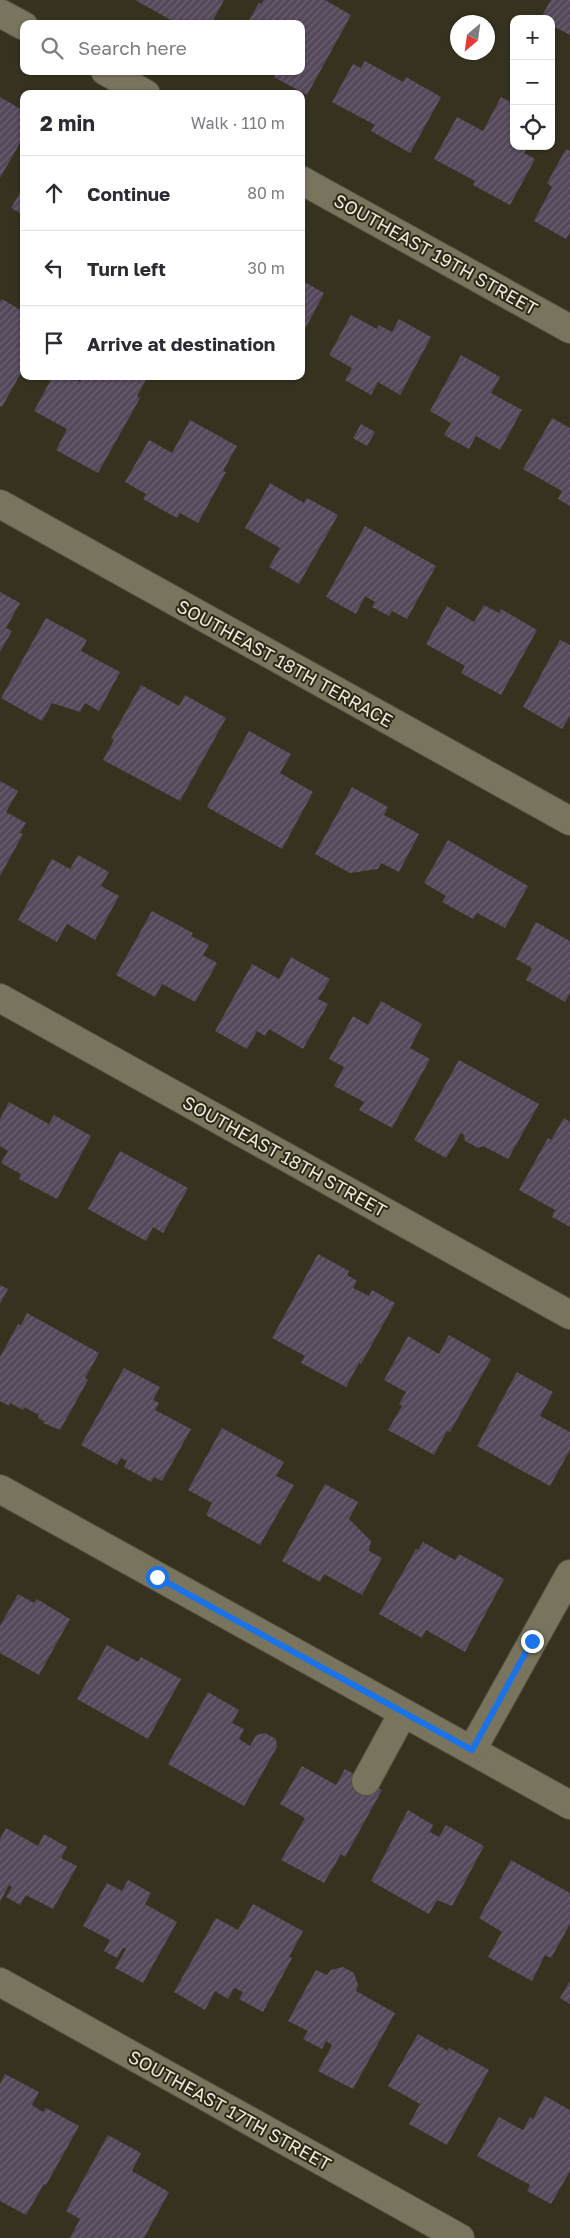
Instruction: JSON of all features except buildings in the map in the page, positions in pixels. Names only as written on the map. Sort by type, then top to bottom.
[{"type":"street","points":[[0,13],[20,24]]},
{"type":"street","points":[[112,75],[139,90]]},
{"type":"street","name":"SOUTHEAST 19TH STREET","points":[[305,182],[570,329]]},
{"type":"street","name":"SOUTHEAST 18TH TERRACE","points":[[0,504],[570,821]]},
{"type":"street","name":"SOUTHEAST 18TH STREET","points":[[0,998],[570,1315]]},
{"type":"street","points":[[0,1490],[570,1806]]},
{"type":"street","points":[[472,1750],[570,1574]]},
{"type":"street","points":[[366,1780],[403,1713]]},
{"type":"street","name":"SOUTHEAST 17TH STREET","points":[[0,1982],[460,2238]]},
{"type":"route","points":[[157,1577],[472,1750],[532,1641]]}]
